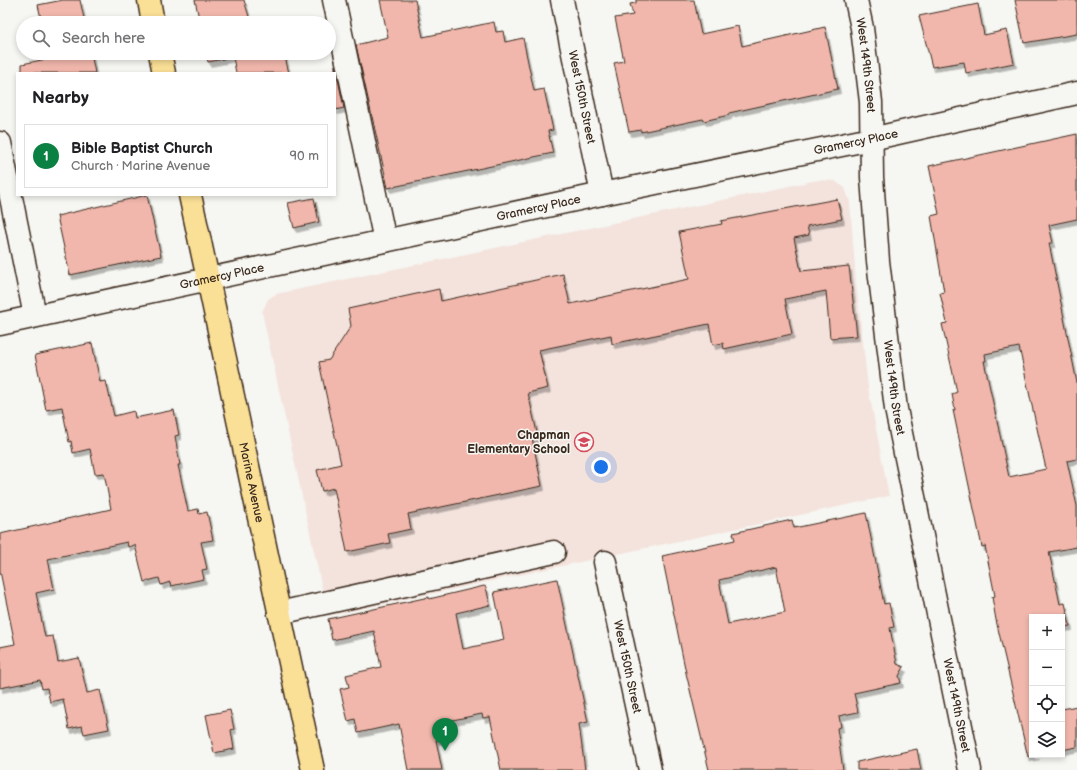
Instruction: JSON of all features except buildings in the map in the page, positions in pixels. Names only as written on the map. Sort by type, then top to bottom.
[{"type":"main road","points":[[148,0],[152,16]]},
{"type":"main road","points":[[161,60],[164,72]]},
{"type":"main road","name":"Marine Avenue","points":[[190,196],[313,770]]},
{"type":"street","points":[[334,0],[385,241]]},
{"type":"street","name":"West 150th Street","points":[[562,0],[602,194]]},
{"type":"street","name":"West 149th Street","points":[[856,0],[862,28],[870,102],[878,261],[896,409],[970,770]]},
{"type":"street","name":"Gramercy Place","points":[[0,324],[602,194],[871,139],[1077,93]]},
{"type":"street","points":[[0,143],[35,316]]},
{"type":"street","points":[[279,613],[554,552]]},
{"type":"street","name":"West 150th Street","points":[[606,562],[650,770]]},
{"type":"shaded area","name":"Chapman Elementary School","points":[[818,180],[835,181],[845,188],[850,202],[856,282],[868,387],[889,496],[328,616],[262,312],[268,299],[276,294]]},
{"type":"place","name":"Chapman Elementary School","points":[[584,442]]},
{"type":"place","name":"Bible Baptist Church","points":[[445,751]]}]
